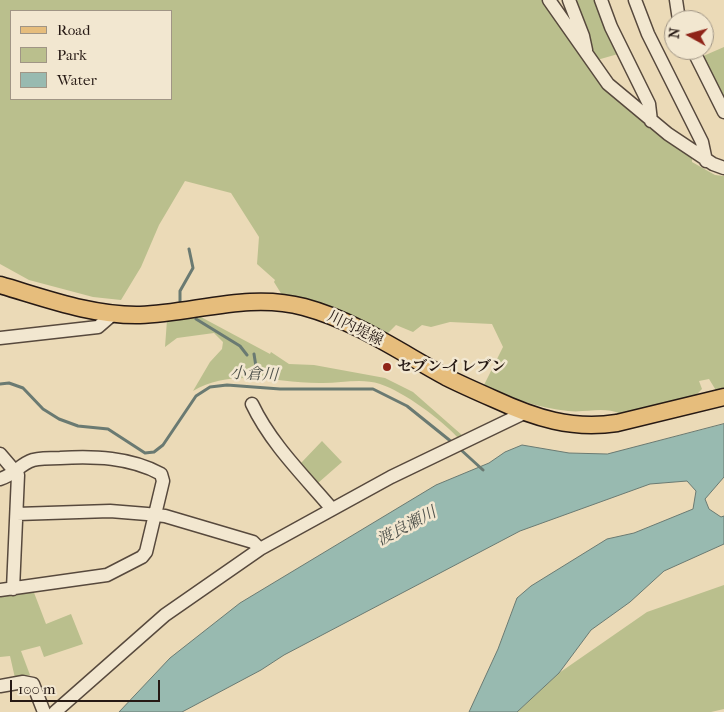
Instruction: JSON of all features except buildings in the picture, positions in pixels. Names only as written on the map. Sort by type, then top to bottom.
[{"type":"main road","name":"川内堤線","points":[[0,285],[90,310],[113,314],[150,314],[252,301],[291,304],[318,311],[368,333],[446,377],[524,413],[568,425],[599,426],[644,418],[724,397]]},
{"type":"street","points":[[549,0],[608,84],[652,121],[706,160],[724,168]]},
{"type":"street","points":[[569,0],[583,36],[586,55]]},
{"type":"street","points":[[601,0],[611,28],[649,104],[652,121]]},
{"type":"street","points":[[635,0],[648,34],[702,142],[706,160]]},
{"type":"street","points":[[698,60],[724,112]]},
{"type":"street","points":[[0,338],[91,328],[104,324],[113,314]]},
{"type":"street","points":[[252,404],[260,420],[280,448],[332,509]]},
{"type":"street","points":[[55,712],[165,615],[260,549],[448,448],[524,413]]},
{"type":"street","points":[[0,454],[17,472],[13,589]]},
{"type":"street","points":[[0,479],[17,472],[31,460],[111,458],[148,467],[161,474],[163,481],[145,555],[115,572],[0,590]]},
{"type":"street","points":[[17,514],[110,511],[156,515],[253,542],[260,549]]},
{"type":"street","points":[[0,686],[23,682],[33,684],[44,712]]},
{"type":"green space","points":[[0,0],[543,0],[603,86],[692,156],[692,162],[715,175],[724,176],[724,389],[717,392],[709,379],[699,381],[702,389],[696,395],[621,414],[608,410],[575,411],[546,408],[483,387],[503,347],[492,324],[450,322],[431,327],[422,325],[413,332],[396,325],[386,335],[282,295],[274,282],[275,280],[257,264],[259,237],[231,193],[185,181],[159,225],[141,267],[121,300],[93,297],[29,280],[0,264]]},
{"type":"green space","points":[[578,0],[596,0],[618,54],[597,60],[573,2]]},
{"type":"green space","points":[[724,47],[724,102],[703,60],[714,60],[714,51]]},
{"type":"green space","points":[[199,316],[270,354],[271,352],[289,364],[314,365],[385,378],[413,392],[463,436],[458,438],[432,415],[400,393],[373,382],[307,383],[240,378],[208,384],[193,391],[210,362],[222,349],[223,342],[214,333],[177,338],[165,347],[167,320]]},
{"type":"green space","points":[[322,441],[342,462],[318,483],[301,463]]},
{"type":"green space","points":[[724,585],[724,709],[711,712],[517,712],[559,673],[647,612]]},
{"type":"green space","points":[[33,590],[46,624],[71,614],[83,644],[44,657],[40,646],[21,651],[30,675],[15,678],[10,656],[0,657],[0,595]]},
{"type":"water","name":"渡良瀬川","points":[[724,424],[724,477],[705,499],[709,509],[721,517],[724,516],[724,544],[664,571],[630,602],[591,630],[559,673],[517,712],[469,712],[498,649],[517,598],[531,586],[607,539],[634,533],[693,509],[696,491],[687,481],[650,484],[520,531],[284,655],[261,670],[182,712],[119,712],[170,658],[240,603],[436,485],[489,463],[505,452],[522,445],[569,453],[607,454]]},
{"type":"waterway","points":[[180,301],[180,291],[193,268],[189,249]]},
{"type":"waterway","points":[[196,319],[240,346],[247,355]]},
{"type":"waterway","points":[[254,354],[257,373]]},
{"type":"waterway","name":"小倉川","points":[[0,384],[9,383],[23,388],[43,409],[59,419],[78,426],[108,429],[145,453],[154,452],[163,445],[196,396],[210,387],[227,385],[280,389],[373,389],[407,406],[453,443]]},
{"type":"waterway","name":"小倉川","points":[[460,449],[483,470]]},
{"type":"place","name":"セブン-イレブン","points":[[387,367]]}]
